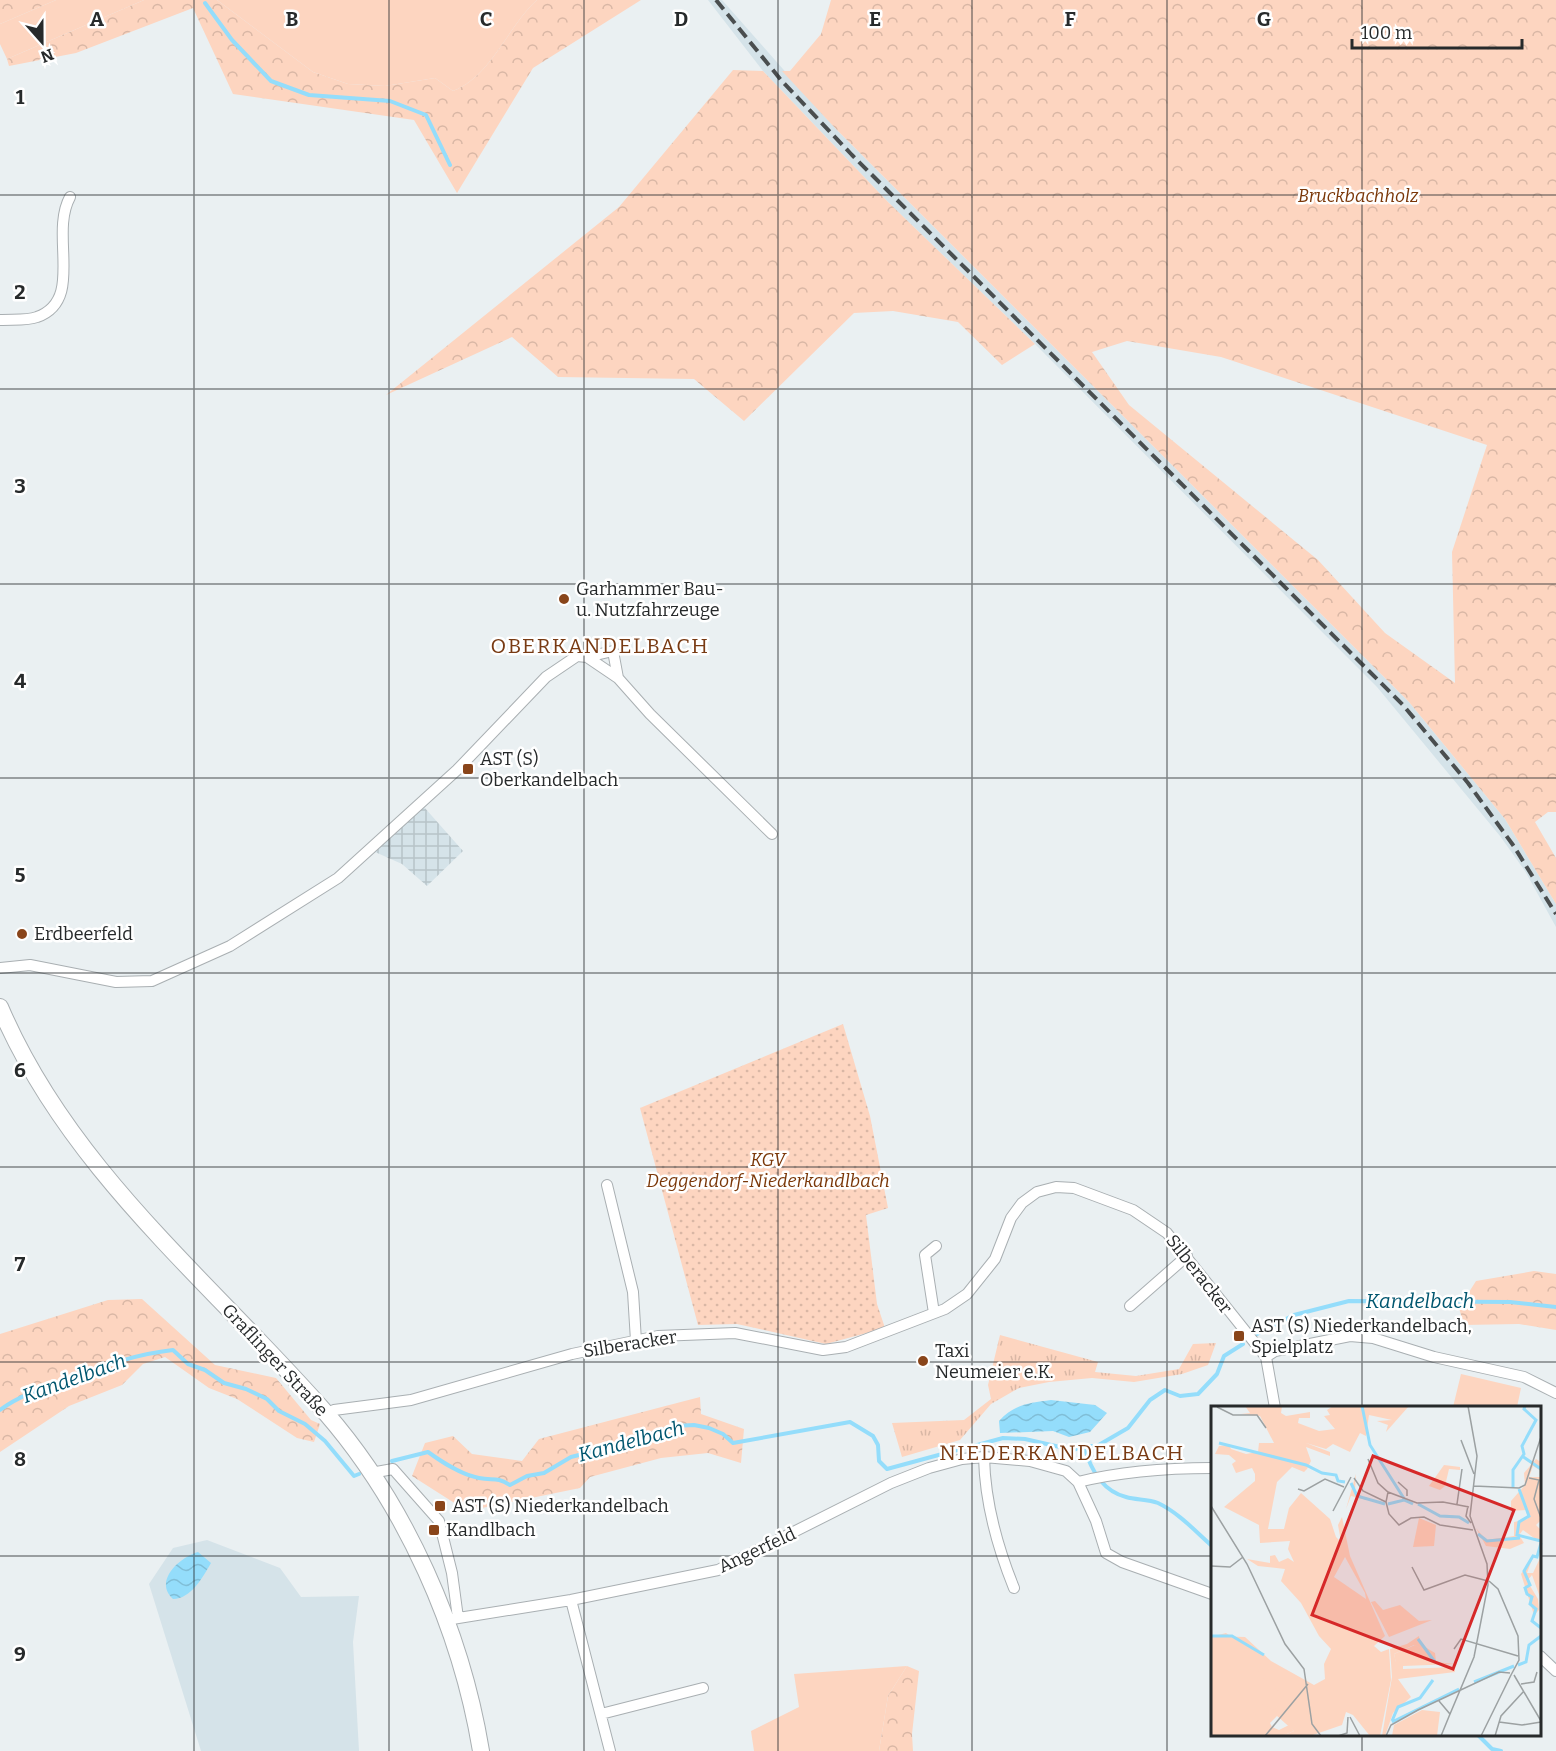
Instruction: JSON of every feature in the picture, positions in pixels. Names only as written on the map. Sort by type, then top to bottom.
[{"type":"main road","name":"Graflinger Straße","points":[[0,1007],[26,1060],[75,1139],[112,1184],[326,1414],[371,1473],[452,1619],[481,1751]]},
{"type":"street","points":[[0,320],[36,318],[52,308],[60,298],[64,287],[60,229],[64,208],[70,197]]},
{"type":"street","points":[[0,968],[30,965],[116,982],[152,981],[230,946],[338,878],[458,770],[546,677],[577,656],[587,657],[613,651],[618,678]]},
{"type":"street","points":[[587,657],[618,678],[650,714],[771,834]]},
{"type":"street","points":[[607,1185],[633,1292],[636,1341]]},
{"type":"street","name":"Silberacker","points":[[326,1414],[334,1410],[411,1400],[572,1354],[658,1336],[735,1333],[823,1350],[846,1347],[934,1313],[967,1294],[982,1279],[995,1259],[1011,1218],[1022,1203],[1037,1192],[1056,1187],[1074,1188],[1133,1210],[1167,1233],[1266,1357],[1275,1406]]},
{"type":"street","points":[[934,1313],[925,1255],[936,1246]]},
{"type":"street","points":[[1130,1306],[1187,1256]]},
{"type":"street","points":[[1266,1357],[1275,1351],[1350,1336],[1372,1338],[1434,1357],[1524,1377],[1556,1393]]},
{"type":"street","points":[[984,1457],[985,1489],[1005,1569],[1014,1588]]},
{"type":"street","name":"Angerfeld","points":[[452,1619],[571,1600],[718,1570],[920,1472],[962,1459],[984,1457],[1030,1461],[1066,1471],[1078,1482]]},
{"type":"street","points":[[1211,1468],[1124,1471],[1078,1482],[1096,1521],[1106,1553],[1122,1562],[1211,1594]]},
{"type":"street","points":[[371,1473],[393,1469],[439,1521],[452,1572],[452,1619]]},
{"type":"street","points":[[571,1600],[610,1751]]},
{"type":"street","points":[[1541,1658],[1556,1671]]},
{"type":"street","points":[[601,1714],[703,1688]]},
{"type":"shaded area","points":[[708,0],[722,0],[835,128],[1409,702],[1505,819],[1556,904],[1556,927],[1525,871],[1500,836],[1377,687],[1035,344],[888,202],[763,71]]},
{"type":"shaded area","points":[[424,807],[463,851],[427,886],[402,864],[375,852]]},
{"type":"shaded area","points":[[207,1540],[280,1568],[301,1597],[359,1596],[353,1642],[359,1751],[201,1751],[149,1584],[173,1548]]},
{"type":"green space","points":[[0,0],[56,0],[0,24]]},
{"type":"green space","points":[[56,0],[144,0],[7,59],[0,44],[0,24]]},
{"type":"green space","points":[[144,0],[217,0],[313,72],[348,84],[385,86],[435,78],[453,91],[467,84],[489,63],[526,11],[537,0],[641,0],[533,68],[457,193],[414,120],[233,94],[193,8],[76,53],[9,66],[7,59]]},
{"type":"green space","points":[[217,0],[537,0],[526,11],[489,63],[467,84],[453,91],[435,78],[385,86],[348,84],[313,72]]},
{"type":"green space","name":"Bruckbachholz","points":[[831,0],[1556,0],[1556,812],[1548,812],[1535,822],[1556,858],[1556,904],[1505,819],[1409,702],[835,128],[782,71],[790,71],[821,34]],"holes":[[[1127,341],[1221,357],[1487,445],[1452,552],[1455,683],[1385,633],[1318,560],[1129,405],[1092,352]]]},
{"type":"green space","points":[[733,70],[763,71],[888,202],[1035,344],[1002,365],[958,322],[893,311],[854,313],[744,421],[694,379],[558,377],[512,337],[386,395],[619,207]]},
{"type":"green space","name":"KGV Deggendorf-Niederkandlbach","points":[[843,1024],[870,1116],[888,1208],[866,1215],[877,1304],[885,1328],[826,1344],[737,1324],[698,1325],[640,1108]]},
{"type":"green space","points":[[1534,1271],[1556,1274],[1556,1330],[1519,1324],[1464,1325],[1459,1308],[1476,1281]]},
{"type":"green space","points":[[142,1299],[215,1365],[276,1378],[311,1420],[320,1424],[314,1442],[297,1438],[237,1399],[209,1388],[165,1357],[143,1364],[122,1385],[69,1406],[0,1452],[0,1334],[108,1300]]},
{"type":"green space","name":"NIEDERKANDELBACH","points":[[1000,1335],[1098,1362],[1095,1372],[1136,1376],[1179,1369],[1193,1344],[1216,1343],[1208,1365],[1182,1374],[1134,1382],[1092,1378],[1049,1382],[1019,1388],[991,1404],[960,1440],[902,1457],[892,1423],[964,1420],[991,1399],[988,1385]]},
{"type":"green space","points":[[1461,1374],[1521,1388],[1517,1406],[1453,1406]]},
{"type":"green space","points":[[700,1397],[701,1414],[744,1429],[741,1463],[708,1453],[661,1458],[590,1477],[580,1488],[467,1511],[412,1476],[425,1443],[453,1436],[472,1454],[522,1461],[539,1439]]},
{"type":"green space","points":[[907,1666],[888,1696],[879,1751],[754,1751],[751,1731],[799,1707],[794,1674]]},
{"type":"green space","points":[[907,1666],[919,1671],[912,1734],[913,1751],[879,1751],[888,1696]]},
{"type":"water","points":[[1051,1400],[1095,1405],[1107,1413],[1090,1432],[1069,1437],[1053,1431],[1000,1433],[999,1421],[1010,1411],[1029,1403]]},
{"type":"water","points":[[198,1552],[211,1563],[191,1591],[173,1599],[166,1585],[167,1578],[177,1564]]},
{"type":"waterway","points":[[205,3],[232,40],[271,81],[309,95],[390,101],[426,115],[450,165]]},
{"type":"waterway","name":"Kandelbach","points":[[1255,1335],[1294,1315],[1349,1301],[1510,1302],[1556,1307]]},
{"type":"waterway","name":"Kandelbach","points":[[970,1447],[1003,1438],[1025,1439],[1073,1450],[1084,1446],[1097,1446],[1128,1428],[1150,1400],[1165,1390],[1180,1396],[1198,1394],[1217,1374],[1224,1356],[1243,1344]]},
{"type":"waterway","name":"Kandelbach","points":[[0,1410],[27,1395],[112,1364],[147,1354],[173,1350],[188,1364],[205,1370],[224,1383],[246,1389],[267,1399],[279,1411],[305,1424],[325,1441],[354,1476],[359,1474]]},
{"type":"waterway","name":"Kandelbach","points":[[392,1461],[428,1452],[465,1474],[498,1480],[510,1485],[527,1476],[544,1473],[571,1457],[615,1446],[675,1426],[694,1425],[723,1434],[733,1443],[850,1422],[873,1436],[878,1445],[879,1461],[887,1469],[957,1450]]},
{"type":"waterway","points":[[1084,1446],[1098,1478],[1110,1490],[1126,1497],[1154,1502],[1166,1507],[1211,1545]]},
{"type":"waterway","points":[[1479,1736],[1492,1749],[1501,1751]]},
{"type":"railway","points":[[716,0],[781,80],[852,155],[1403,705],[1468,783],[1513,845],[1556,914]]},
{"type":"place","name":"Garhammer Bau- u. Nutzfahrzeuge","points":[[564,599]]},
{"type":"place","name":"AST (S) Oberkandelbach","points":[[468,769]]},
{"type":"place","name":"Erdbeerfeld","points":[[22,934]]},
{"type":"place","name":"AST (S) Niederkandelbach, Spielplatz","points":[[1239,1336]]},
{"type":"place","name":"Taxi Neumeier e.K.","points":[[923,1361]]},
{"type":"place","name":"AST (S) Niederkandelbach","points":[[440,1506]]},
{"type":"place","name":"Kandlbach","points":[[434,1530]]},
{"type":"district","name":"OBERKANDELBACH","points":[[600,646]]},
{"type":"district","name":"NIEDERKANDELBACH","points":[[1062,1453]]}]
